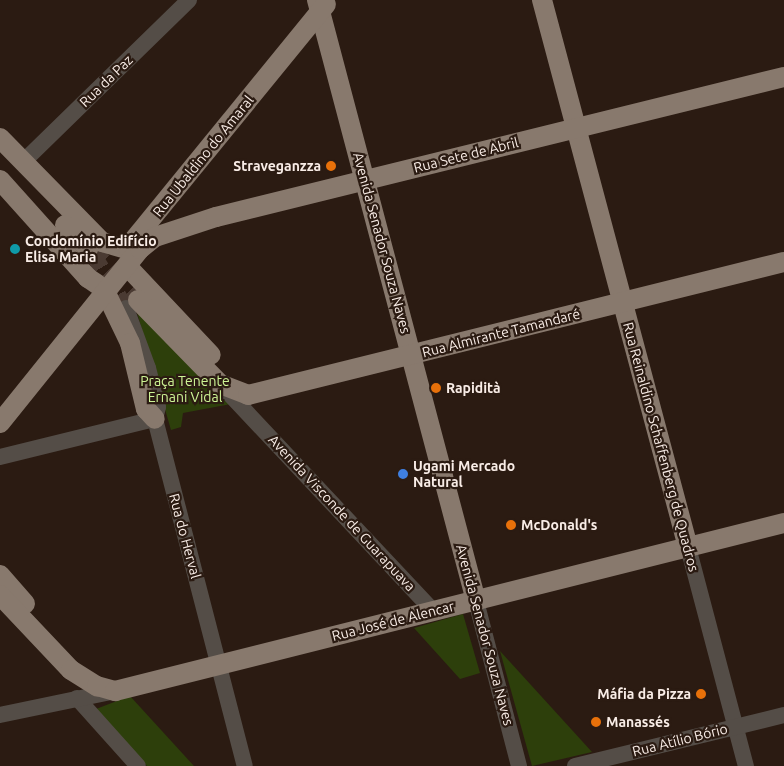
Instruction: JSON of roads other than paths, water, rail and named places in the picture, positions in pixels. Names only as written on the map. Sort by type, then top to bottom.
[{"type":"main road","name":"Rua Reinaldino Schaffenberg de Quadros","points":[[542,0],[688,547]]},
{"type":"main road","name":"Avenida Senador Souza Naves","points":[[322,4],[365,180],[476,600]]},
{"type":"main road","name":"Rua Ubaldino do Amaral","points":[[0,403],[126,258],[157,213],[322,4]]},
{"type":"main road","name":"Rua Sete de Abril","points":[[149,240],[216,217],[784,77]]},
{"type":"main road","points":[[0,138],[102,242],[126,258],[242,388],[253,394]]},
{"type":"main road","points":[[0,158],[88,248]]},
{"type":"main road","points":[[1,183],[88,278],[101,288],[130,343],[146,409],[155,419]]},
{"type":"main road","points":[[157,213],[216,217]]},
{"type":"main road","name":"Rua Ubaldino do Amaral","points":[[126,258],[149,240]]},
{"type":"main road","name":"Rua Almirante Tamandaré","points":[[253,394],[784,262]]},
{"type":"main road","name":"Rua Ubaldino do Amaral","points":[[0,423],[101,288]]},
{"type":"main road","name":"Avenida Visconde de Guarapuava","points":[[132,304],[220,384]]},
{"type":"main road","points":[[220,384],[253,394]]},
{"type":"main road","name":"Rua José de Alencar","points":[[106,688],[219,665],[784,523]]},
{"type":"main road","points":[[0,575],[106,688]]},
{"type":"main road","points":[[0,596],[72,670],[106,688]]},
{"type":"street","name":"Rua da Paz","points":[[23,162],[189,0]]},
{"type":"street","name":"Rua do Herval","points":[[132,304],[158,407],[155,419],[245,766]]},
{"type":"street","name":"Avenida Visconde de Guarapuava","points":[[220,384],[434,611]]},
{"type":"street","points":[[250,415],[253,394]]},
{"type":"street","points":[[2,455],[155,419]]},
{"type":"street","name":"Rua Reinaldino Schaffenberg de Quadros","points":[[688,547],[746,766]]},
{"type":"street","name":"Avenida Senador Souza Naves","points":[[476,600],[520,766]]},
{"type":"street","name":"Rua José de Alencar","points":[[0,715],[77,698],[106,688]]},
{"type":"street","points":[[77,698],[138,766]]},
{"type":"street","name":"Rua Atílio Bório","points":[[575,766],[784,715]]},
{"type":"tunnel","points":[[88,248],[138,300]]},
{"type":"tunnel","points":[[93,254],[126,308]]},
{"type":"place","name":"Straveganzza","points":[[331,166]]},
{"type":"place","name":"Condomínio Edifício Elisa Maria","points":[[15,249]]},
{"type":"place","name":"Rapidità","points":[[436,388]]},
{"type":"place","name":"Ugami Mercado Natural","points":[[403,474]]},
{"type":"place","name":"McDonald's","points":[[511,525]]},
{"type":"place","name":"Máfia da Pizza","points":[[701,694]]},
{"type":"place","name":"Manassés","points":[[596,722]]},
{"type":"park label","name":"Praça Tenente Ernani Vidal","points":[[185,390]]}]
